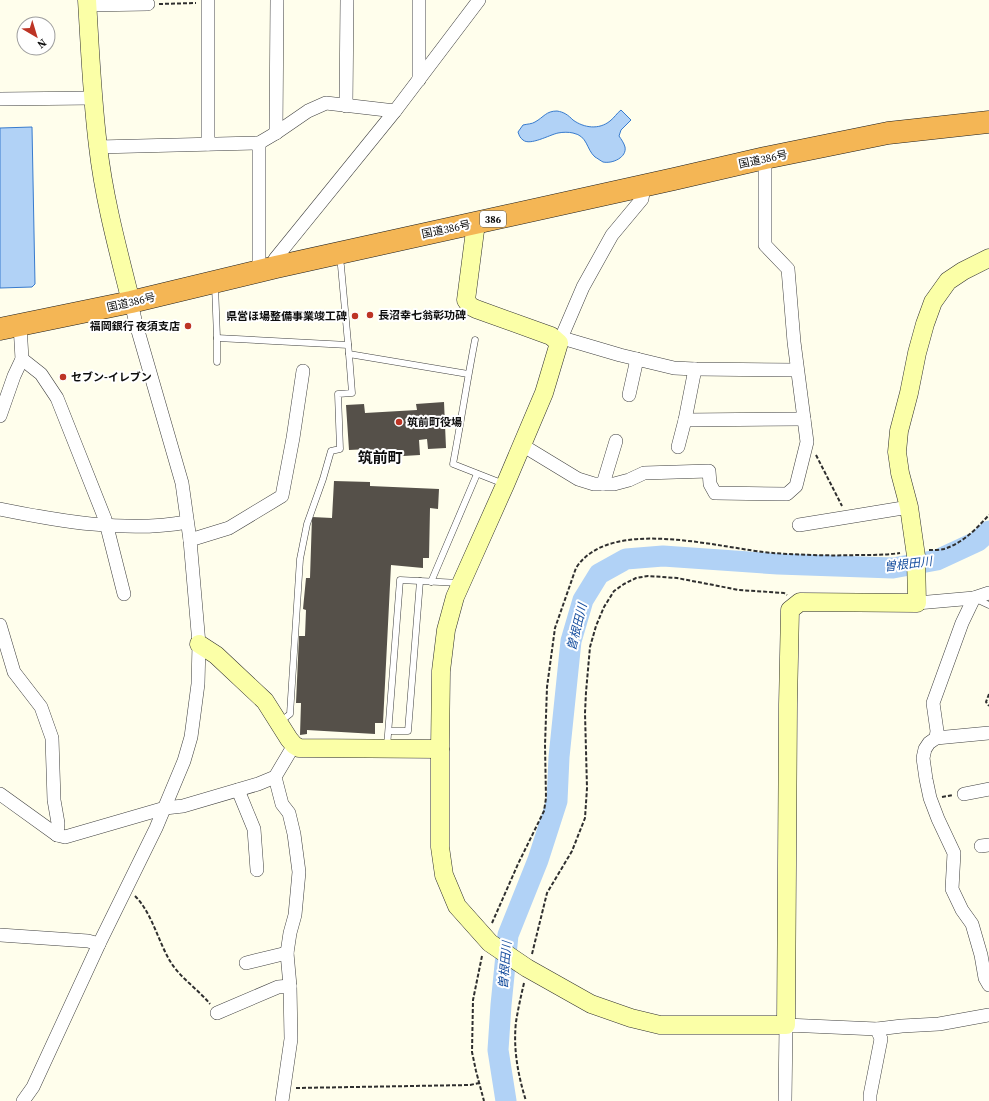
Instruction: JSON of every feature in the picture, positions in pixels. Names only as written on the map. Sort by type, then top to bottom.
[{"type":"highway","name":"国道386号","points":[[10,327],[131,302],[765,158],[888,134],[989,122]]},
{"type":"street","points":[[276,133],[277,0]]},
{"type":"street","points":[[346,106],[348,0]]},
{"type":"street","points":[[419,0],[419,80]]},
{"type":"street","points":[[267,270],[395,111],[479,0]]},
{"type":"street","points":[[208,1],[208,144]]},
{"type":"street","points":[[23,1101],[33,1087],[99,944],[165,808],[184,761],[191,738],[198,684],[198,644],[190,540],[182,483],[136,324],[110,215],[98,147],[93,98],[87,2],[148,4]]},
{"type":"street","points":[[0,99],[93,98]]},
{"type":"street","points":[[98,147],[259,143],[308,111],[326,103],[395,111]]},
{"type":"street","points":[[259,143],[267,270]]},
{"type":"street","points":[[522,445],[578,479],[594,484],[614,484],[629,480],[644,472],[709,471],[710,484],[715,493],[786,494],[796,486],[807,442],[797,370],[788,269],[765,245],[765,158]]},
{"type":"street","points":[[644,186],[642,199],[612,235],[583,287],[560,341],[544,393],[455,597],[446,630],[441,671],[440,846],[444,875],[457,906],[488,940],[528,969],[590,1004],[631,1018],[660,1025],[786,1025],[877,1029],[938,1024],[989,1015]]},
{"type":"street","points":[[476,223],[466,300],[470,306],[480,311],[551,336],[560,341],[569,340],[620,355],[674,368],[797,370]]},
{"type":"street","points":[[917,597],[916,554],[909,507],[900,473],[897,452],[899,431],[925,324],[933,302],[948,281],[989,258]]},
{"type":"street","points":[[10,327],[22,359],[41,374],[56,398],[106,519],[124,594]]},
{"type":"street","points":[[0,416],[14,376],[22,359]]},
{"type":"street","points":[[630,395],[637,359]]},
{"type":"street","points":[[678,447],[695,369]]},
{"type":"street","points":[[190,540],[229,528],[282,496],[293,438],[303,371]]},
{"type":"street","points":[[685,420],[804,419]]},
{"type":"street","points":[[603,484],[616,441]]},
{"type":"street","points":[[799,525],[909,507]]},
{"type":"street","points":[[0,509],[46,518],[107,525],[150,527],[187,522]]},
{"type":"street","points":[[785,1101],[790,610],[800,602],[917,597],[974,598],[989,593]]},
{"type":"street","points":[[936,738],[938,731],[933,703],[962,622],[974,598]]},
{"type":"street","points":[[0,625],[14,672],[41,707],[52,738],[54,800],[58,823],[57,835]]},
{"type":"street","points":[[198,644],[216,655],[265,701],[289,739],[299,748],[388,740],[440,749]]},
{"type":"street","points":[[989,733],[936,738],[929,743],[925,749],[923,758],[930,798],[954,853],[952,889],[962,910],[972,924],[981,955],[985,978],[989,985]]},
{"type":"street","points":[[0,794],[57,835],[65,837],[165,808],[183,806],[258,784],[275,777],[294,745]]},
{"type":"street","points":[[275,777],[282,804],[289,813],[294,834],[299,872],[295,915],[290,932],[287,953],[290,986],[291,1039],[282,1101]]},
{"type":"street","points":[[964,794],[989,789]]},
{"type":"street","points":[[238,790],[254,829],[257,870]]},
{"type":"street","points":[[0,935],[88,941],[99,944]]},
{"type":"street","points":[[246,963],[287,953]]},
{"type":"street","points":[[217,1013],[278,987],[290,986]]},
{"type":"street","points":[[870,1101],[881,1039],[877,1029]]},
{"type":"lane","points":[[279,723],[290,714],[300,559],[307,524],[331,451],[340,449],[338,394],[352,393],[341,266],[337,254]]},
{"type":"lane","points":[[214,282],[216,291],[216,362]]},
{"type":"lane","points":[[217,338],[348,345]]},
{"type":"lane","points":[[475,340],[453,464],[505,485]]},
{"type":"lane","points":[[349,354],[468,374]]},
{"type":"lane","points":[[431,582],[477,474]]},
{"type":"lane","points":[[420,581],[408,731],[388,740],[400,580],[462,583]]},
{"type":"lane","points":[[974,598],[989,605]]},
{"type":"path","points":[[148,4],[208,1]]},
{"type":"path","points":[[807,442],[812,447],[842,506],[847,508]]},
{"type":"path","points":[[484,1101],[472,1052],[474,1000],[488,940],[518,864],[544,811],[546,798],[545,745],[547,687],[555,628],[576,568],[580,561],[604,545],[631,540],[660,538],[677,539],[773,553],[837,556],[916,554],[943,549],[959,543],[977,528],[989,515]]},
{"type":"path","points":[[526,1101],[517,1064],[516,1022],[524,982],[531,960],[547,893],[572,851],[585,818],[587,788],[584,712],[590,647],[596,626],[604,607],[614,591],[636,578],[648,576],[677,578],[739,590],[784,593],[800,602]]},
{"type":"path","points":[[989,694],[986,702],[989,706]]},
{"type":"path","points":[[930,798],[964,794]]},
{"type":"path","points":[[127,888],[148,914],[170,962],[177,971],[208,1001],[217,1013]]},
{"type":"path","points":[[283,1087],[470,1085],[479,1083]]},
{"type":"water","points":[[621,110],[631,120],[621,130],[619,136],[625,147],[624,154],[622,157],[611,162],[603,162],[595,157],[582,137],[570,132],[554,134],[540,140],[526,142],[522,139],[518,132],[523,125],[534,123],[553,111],[564,113],[582,125],[596,127],[606,124]]},
{"type":"water","points":[[32,127],[35,284],[32,287],[0,288],[0,128]]},
{"type":"building","points":[[444,402],[446,448],[428,449],[427,439],[419,440],[420,455],[370,458],[370,449],[349,450],[346,405],[364,404],[365,413],[417,410],[416,404]]},
{"type":"building","points":[[334,481],[370,482],[370,486],[439,489],[438,509],[430,508],[429,558],[423,558],[423,568],[391,565],[383,723],[375,723],[375,734],[307,730],[307,734],[300,735],[301,703],[296,703],[299,636],[305,636],[306,610],[303,609],[306,578],[310,578],[312,517],[332,518]]},
{"type":"waterway","name":"曽根田川","points":[[506,1101],[498,1050],[508,935],[538,860],[557,801],[559,757],[571,641],[583,600],[599,574],[626,559],[663,556],[778,564],[893,568],[937,560],[978,541],[989,531]]},
{"type":"place","name":"長沼幸七翁彰功碑","points":[[370,315]]},
{"type":"place","name":"県営ほ場整備事業竣工碑","points":[[355,316]]},
{"type":"place","name":"福岡銀行 夜須支店","points":[[188,326]]},
{"type":"place","name":"セブン-イレブン","points":[[63,377]]},
{"type":"place","name":"筑前町役場","points":[[399,422]]},
{"type":"district","name":"筑前町","points":[[380,458]]}]
